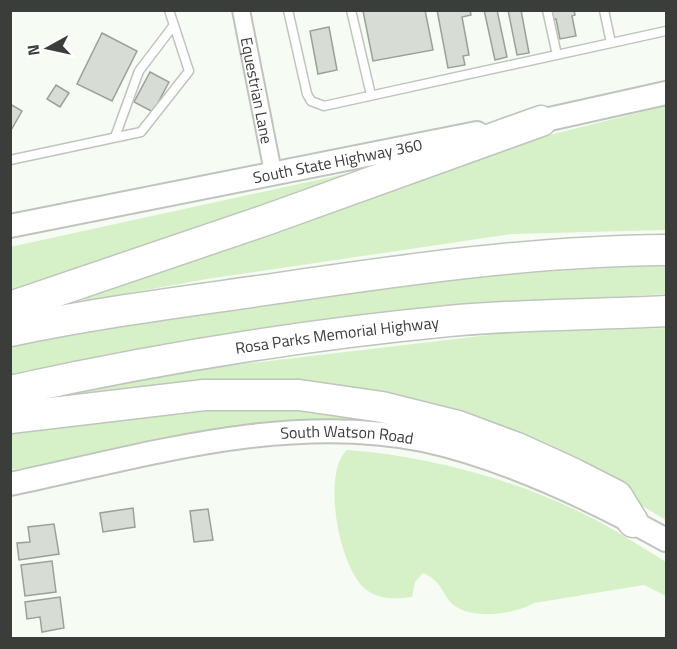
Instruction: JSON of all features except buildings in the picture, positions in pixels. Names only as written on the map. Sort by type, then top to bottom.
[{"type":"highway","points":[[10,307],[266,220],[541,121]]},
{"type":"highway","points":[[10,331],[74,317],[429,266],[567,254],[666,250]]},
{"type":"highway","name":"Rosa Parks Memorial Highway","points":[[10,391],[86,374],[268,341],[452,321],[666,311]]},
{"type":"highway","points":[[10,418],[204,395],[299,395],[382,407],[458,426],[517,448],[574,474],[617,496],[633,522]]},
{"type":"main road","name":"South State Highway 360","points":[[10,226],[273,172],[541,121],[666,93]]},
{"type":"main road","name":"South Watson Road","points":[[10,484],[213,442],[330,431],[421,440],[447,446],[535,478],[633,522],[666,540]]},
{"type":"street","name":"Equestrian Lane","points":[[240,10],[273,172]]},
{"type":"lane","points":[[10,160],[141,132],[189,71],[169,10]]},
{"type":"lane","points":[[288,10],[311,101],[324,106],[666,31]]},
{"type":"lane","points":[[351,10],[371,95]]},
{"type":"lane","points":[[547,10],[557,55]]},
{"type":"lane","points":[[604,10],[611,43]]},
{"type":"lane","points":[[115,137],[139,71],[174,25]]},
{"type":"green space","points":[[666,106],[666,230],[512,234],[207,279],[85,301],[83,294],[473,154]]},
{"type":"green space","points":[[354,172],[356,174],[11,295],[10,247]]},
{"type":"green space","points":[[666,266],[666,294],[502,303],[11,376],[10,342],[255,305],[419,284],[501,275]]},
{"type":"green space","points":[[666,328],[666,520],[593,477],[401,402],[42,400],[210,368],[506,333]]},
{"type":"green space","points":[[268,407],[314,411],[409,427],[199,433],[11,470],[10,432],[174,409]]},
{"type":"green space","points":[[347,450],[411,458],[475,473],[537,493],[567,506],[605,525],[666,562],[666,596],[644,585],[534,603],[516,610],[495,614],[473,613],[455,606],[439,585],[423,573],[415,582],[412,597],[389,598],[373,594],[358,580],[349,564],[337,522],[335,479],[339,462]]}]
